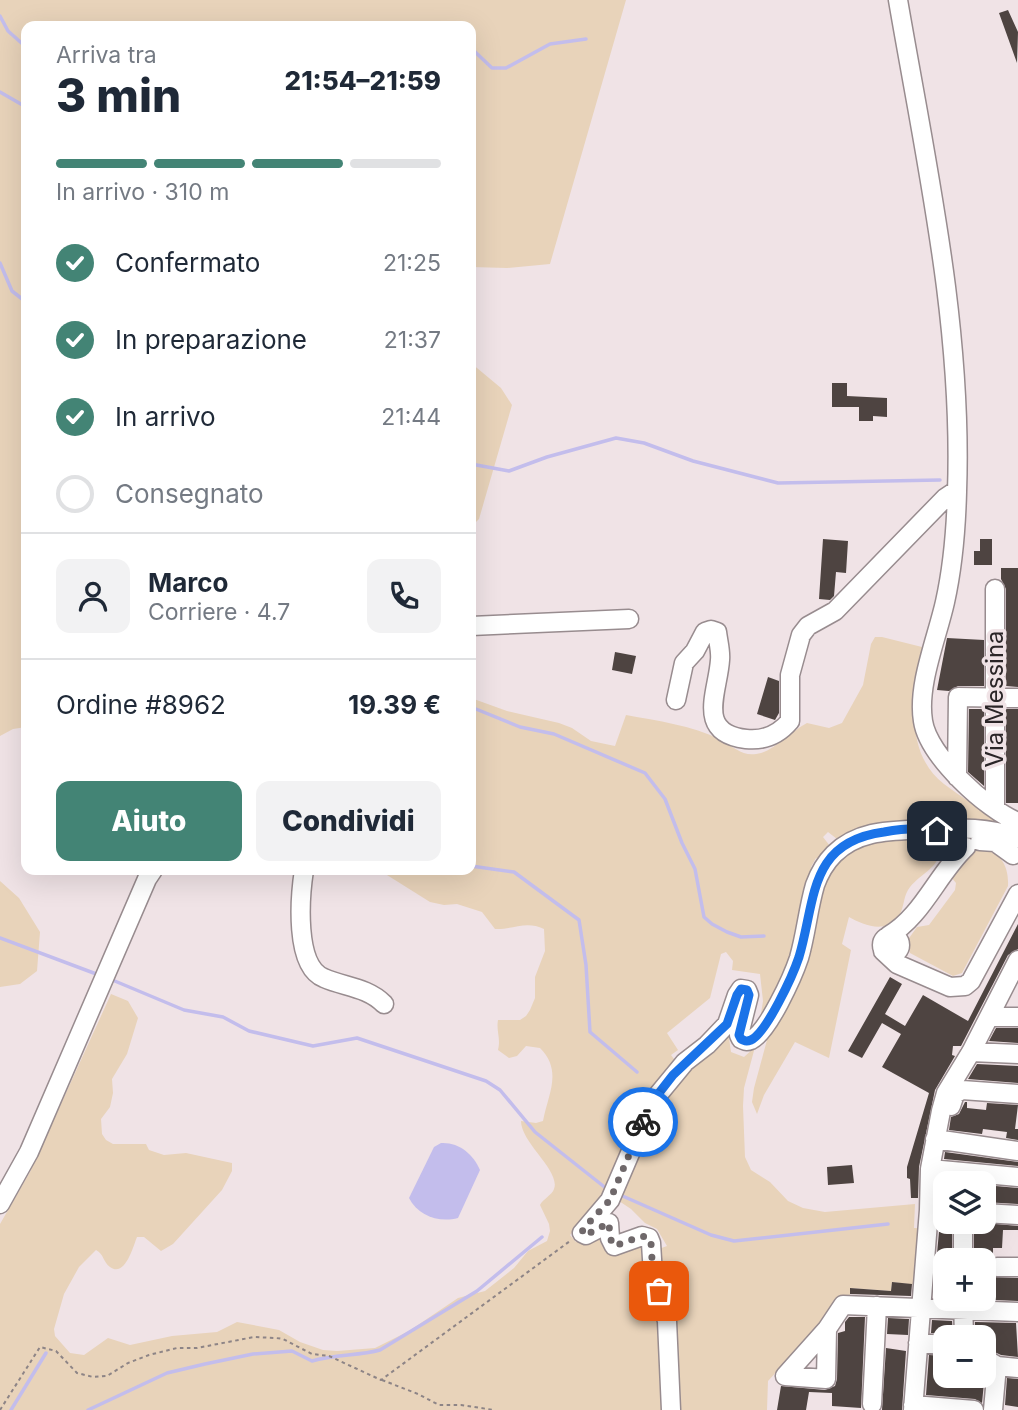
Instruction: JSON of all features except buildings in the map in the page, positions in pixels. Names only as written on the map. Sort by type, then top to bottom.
[{"type":"street","points":[[898,0],[942,253],[955,360],[955,550],[922,696],[922,721],[939,758],[957,777],[995,808],[1016,817]]},
{"type":"street","points":[[676,700],[684,663],[695,651],[705,632],[711,629],[717,632],[721,658],[712,705],[713,718],[718,727],[729,735],[747,740],[780,733],[790,721],[790,675],[801,635],[808,626],[835,611],[957,490]]},
{"type":"street","name":"Via Messina","points":[[995,589],[995,808]]},
{"type":"street","points":[[476,626],[629,618]]},
{"type":"street","points":[[957,777],[958,697],[1018,698]]},
{"type":"street","points":[[671,1410],[667,1321],[653,1275],[649,1238],[642,1236],[614,1246],[610,1238],[609,1223],[586,1235],[582,1233],[610,1200],[652,1102],[685,1062],[707,1045],[727,1024],[741,989],[747,990],[749,995],[739,1035],[746,1041],[761,1031],[799,958],[816,883],[834,854],[856,838],[867,834],[929,829],[961,838],[1004,833],[1017,853]]},
{"type":"street","points":[[961,838],[950,863],[892,945],[897,964],[950,987],[965,986],[971,981],[1018,894]]},
{"type":"street","points":[[0,1204],[29,1152],[149,875]]},
{"type":"street","points":[[304,875],[300,910],[305,952],[310,966],[321,977],[361,989],[376,996],[384,1004]]},
{"type":"street","points":[[933,1187],[930,1169],[946,1094],[1015,970]]},
{"type":"street","points":[[989,1017],[1018,1017]]},
{"type":"street","points":[[971,1052],[1018,1054]]},
{"type":"street","points":[[941,1111],[951,1109],[955,1094],[962,1090],[1018,1094]]},
{"type":"street","points":[[935,1139],[1018,1152]]},
{"type":"street","points":[[930,1169],[1018,1177]]},
{"type":"street","points":[[996,1214],[1018,1215]]},
{"type":"street","points":[[933,1234],[921,1307],[913,1407],[974,1410]]},
{"type":"street","points":[[997,1267],[1018,1267]]},
{"type":"street","points":[[827,1329],[843,1305],[933,1306]]},
{"type":"street","points":[[872,1404],[877,1306]]},
{"type":"street","points":[[996,1309],[1018,1312]]},
{"type":"street","points":[[918,1343],[933,1344]]},
{"type":"street","points":[[996,1363],[1018,1368]]},
{"type":"street","points":[[991,1388],[992,1410]]},
{"type":"path","points":[[381,1380],[583,1229]]},
{"type":"path","points":[[0,1410],[40,1348],[56,1351],[77,1373],[93,1377],[107,1376],[149,1354],[254,1337],[283,1339],[307,1353],[329,1356],[439,1405],[494,1410]]},
{"type":"shaded area","points":[[0,0],[626,0],[550,264],[507,268],[476,267],[476,21],[21,21],[21,728],[0,736]]},
{"type":"shaded area","points":[[476,367],[501,388],[512,405],[476,522]]},
{"type":"shaded area","points":[[875,637],[882,637],[926,648],[915,702],[917,738],[922,755],[944,784],[997,821],[995,826],[955,824],[936,815],[929,824],[855,830],[837,839],[828,832],[823,837],[830,846],[820,861],[816,858],[811,867],[815,870],[788,971],[760,1020],[763,1001],[760,974],[732,970],[733,961],[726,952],[721,954],[710,998],[667,1033],[678,1050],[671,1055],[674,1059],[645,1104],[606,1198],[570,1235],[576,1242],[606,1229],[608,1246],[647,1243],[658,1302],[667,1410],[0,1410],[0,1224],[30,1172],[111,994],[128,1001],[138,1018],[127,1054],[112,1079],[110,1107],[101,1119],[102,1134],[106,1140],[113,1144],[146,1144],[149,1150],[164,1155],[186,1153],[232,1163],[232,1171],[222,1190],[173,1244],[161,1251],[144,1237],[137,1237],[128,1260],[115,1269],[108,1265],[96,1250],[79,1267],[64,1294],[54,1329],[55,1336],[70,1353],[84,1355],[108,1338],[130,1345],[172,1336],[217,1332],[237,1322],[279,1330],[300,1342],[323,1350],[375,1348],[409,1331],[458,1298],[485,1291],[514,1268],[528,1251],[547,1241],[550,1231],[540,1205],[553,1191],[555,1182],[547,1165],[527,1138],[521,1121],[543,1121],[552,1083],[551,1065],[540,1048],[526,1046],[517,1056],[509,1058],[498,1050],[498,1020],[520,1020],[526,1016],[535,998],[535,977],[545,951],[544,929],[525,925],[495,929],[482,912],[457,904],[430,902],[387,875],[476,875],[476,700],[507,711],[559,723],[591,741],[615,746],[626,715],[698,731],[740,751],[755,754],[772,748],[807,723],[829,728],[842,723],[863,685],[871,644]]},
{"type":"shaded area","points":[[936,837],[939,855],[936,862],[913,883],[900,914],[893,922],[880,927],[849,917],[842,944],[851,950],[829,1058],[795,1042],[764,1095],[757,1114],[752,1102],[754,1088],[770,1029],[831,866],[865,839]]},
{"type":"shaded area","points":[[979,849],[993,853],[1002,861],[1007,872],[1008,886],[962,973],[953,976],[910,953],[907,941],[917,927],[929,925],[955,890],[956,883],[951,877],[972,852]]},
{"type":"shaded area","points":[[0,881],[19,898],[40,932],[37,971],[20,984],[0,987]]},
{"type":"shaded area","points":[[732,1028],[729,1038],[731,1052],[744,1057],[755,1047],[744,1088],[743,1106],[745,1157],[751,1170],[770,1182],[788,1201],[803,1208],[825,1212],[915,1204],[914,1228],[920,1228],[916,1285],[892,1282],[891,1291],[850,1288],[850,1298],[816,1329],[768,1381],[767,1410],[676,1410],[656,1250],[667,1246],[657,1229],[645,1223],[619,1201],[655,1109],[670,1087]]},
{"type":"shaded area","points":[[441,1143],[465,1150],[480,1170],[458,1218],[444,1220],[423,1214],[409,1198],[434,1147]]},
{"type":"waterway","points":[[0,16],[8,31],[21,43]]},
{"type":"waterway","points":[[476,53],[492,68],[506,68],[550,44],[586,39]]},
{"type":"waterway","points":[[0,92],[21,104]]},
{"type":"waterway","points":[[0,263],[12,291],[21,298]]},
{"type":"waterway","points":[[476,465],[509,471],[547,457],[616,438],[644,443],[693,461],[778,483],[940,480]]},
{"type":"waterway","points":[[476,709],[520,727],[554,734],[645,773],[665,799],[695,869],[704,917],[712,924],[741,937],[764,936]]},
{"type":"waterway","points":[[476,867],[514,872],[579,920],[586,965],[590,1032],[637,1072]]},
{"type":"waterway","points":[[0,938],[99,975]]},
{"type":"waterway","points":[[110,979],[184,1010],[223,1017],[249,1031],[313,1046],[357,1038],[486,1081],[500,1090],[535,1132],[607,1189]]},
{"type":"waterway","points":[[618,1194],[711,1235],[734,1241],[888,1224]]},
{"type":"waterway","points":[[88,1410],[167,1373],[253,1354],[292,1351],[312,1361],[380,1350],[477,1291],[542,1237]]},
{"type":"waterway","points":[[11,1410],[46,1353]]},
{"type":"way so far","points":[[643,1122],[610,1200],[582,1233],[586,1235],[604,1223],[609,1223],[611,1243],[614,1246],[642,1236],[649,1238],[653,1275],[659,1291]]},
{"type":"route","points":[[643,1122],[652,1102],[673,1075],[727,1024],[741,989],[747,990],[749,995],[739,1035],[746,1041],[761,1031],[799,958],[816,883],[834,854],[856,838],[867,834],[929,829],[937,831]]}]
